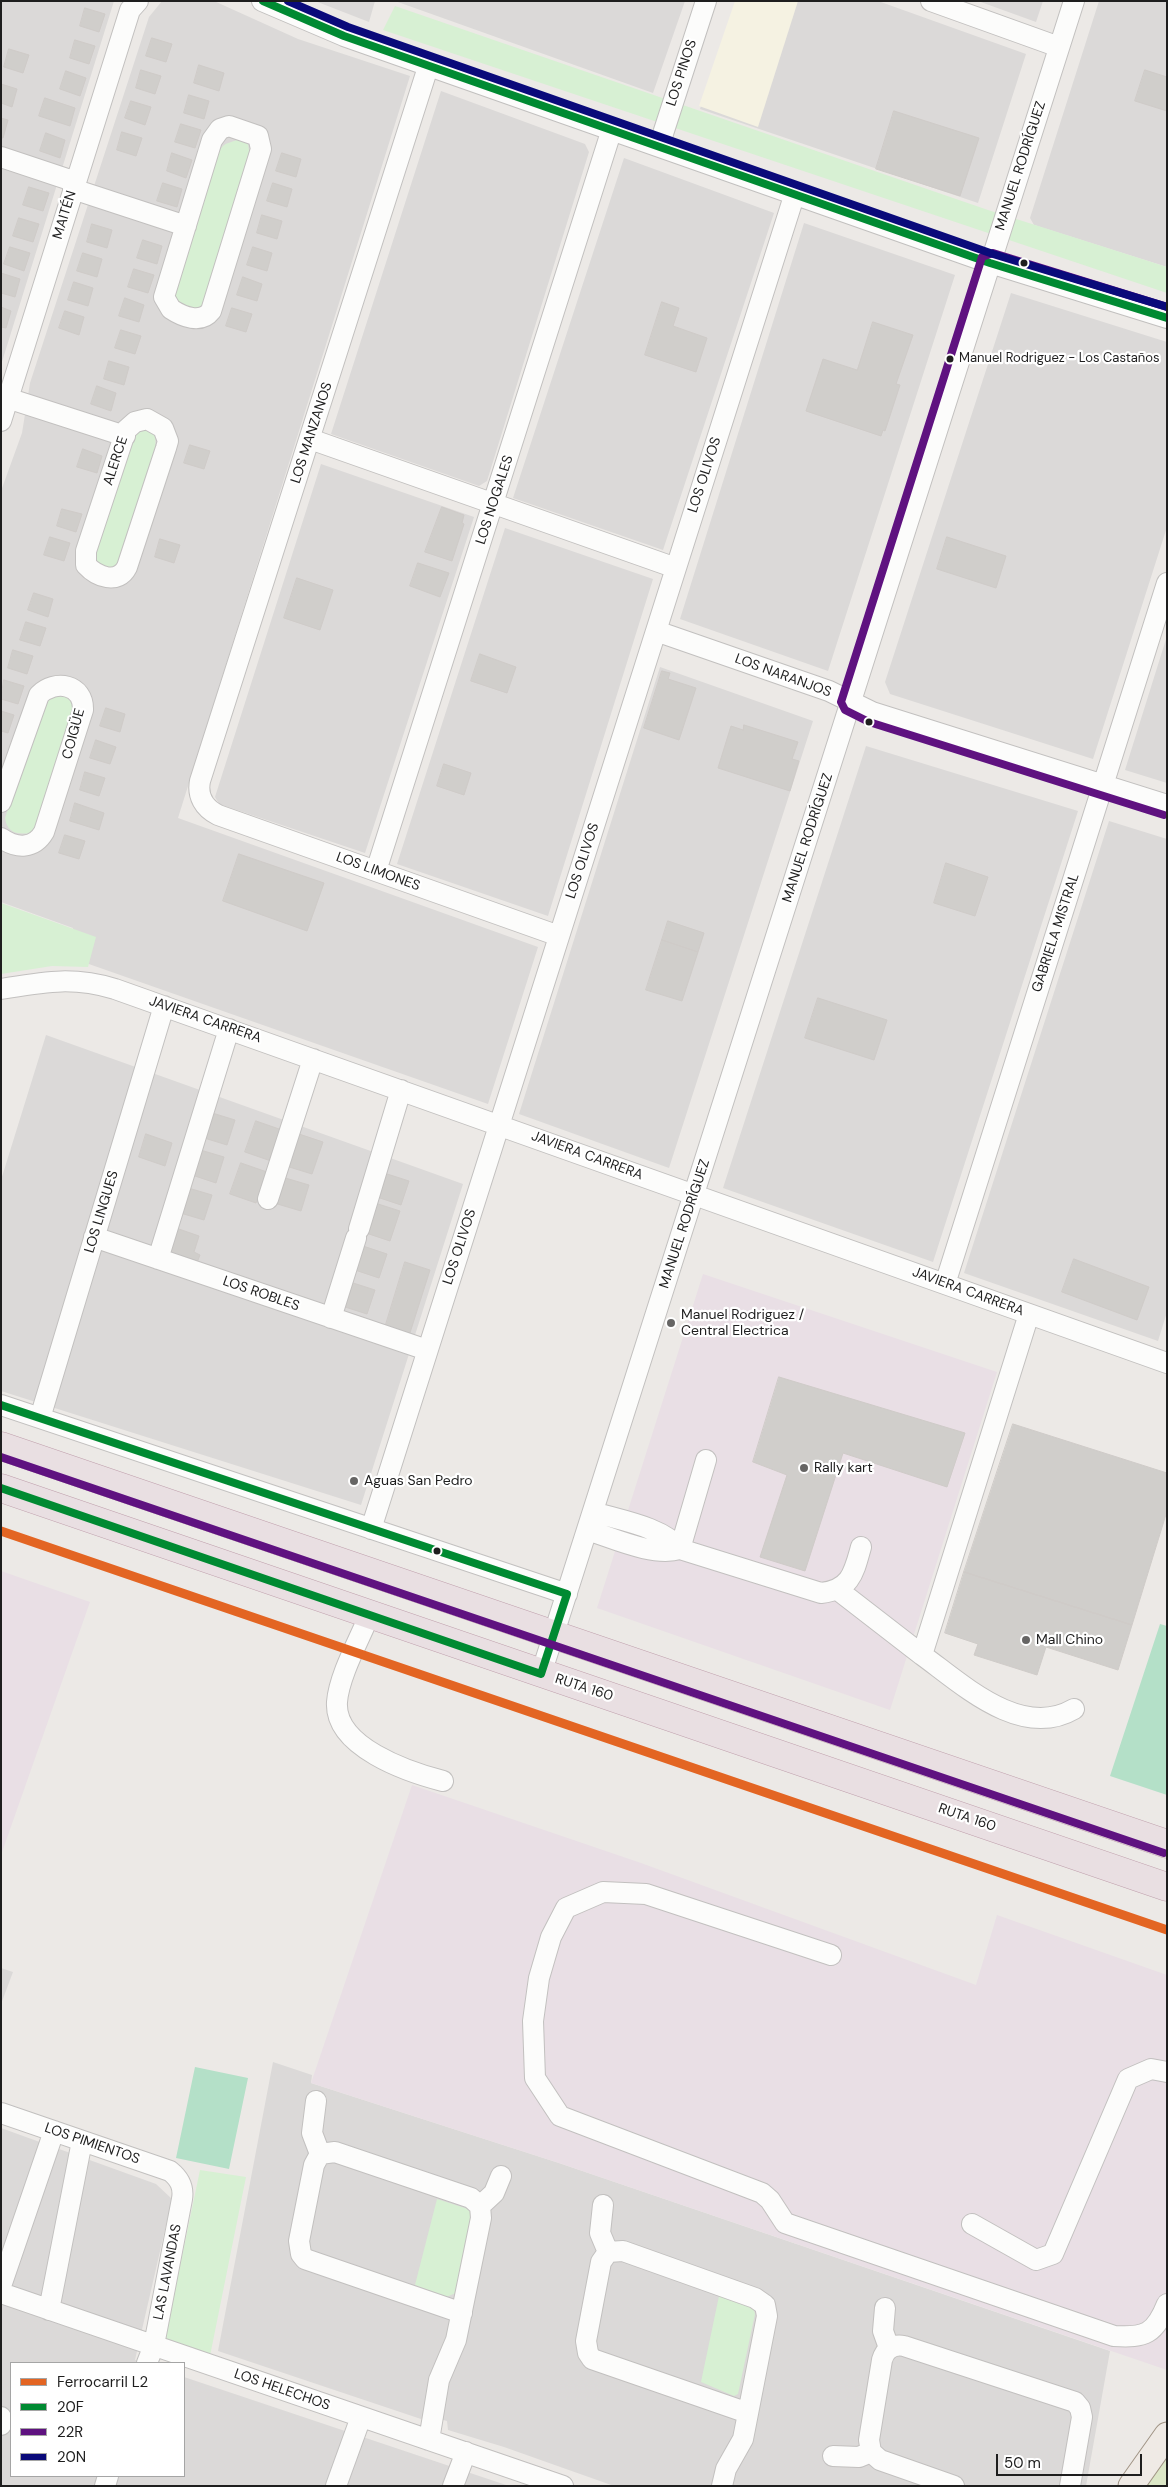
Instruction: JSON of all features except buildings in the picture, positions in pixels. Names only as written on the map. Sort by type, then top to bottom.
[{"type":"highway","points":[[1,1446],[1167,1844]]},
{"type":"highway","name":"RUTA 160","points":[[1,1488],[370,1616],[785,1755],[1167,1887]]},
{"type":"main road","points":[[1131,2486],[1167,2435]]},
{"type":"street","points":[[262,1],[282,6],[344,36],[429,64],[990,263],[1167,318]]},
{"type":"street","name":"LOS PINOS","points":[[659,146],[706,1]]},
{"type":"street","points":[[931,1],[1059,47]]},
{"type":"street","name":"MANUEL RODRÍGUEZ","points":[[541,1674],[1074,1]]},
{"type":"street","name":"MAITÉN","points":[[1,420],[5,397],[132,4]]},
{"type":"street","name":"LOS MANZANOS","points":[[202,801],[199,788],[200,781],[429,64]]},
{"type":"street","points":[[229,126],[258,136],[261,149],[211,311],[207,316],[197,319],[170,309],[164,297],[186,226],[215,134],[220,129],[229,126]]},
{"type":"street","name":"LOS NOGALES","points":[[376,871],[612,129]]},
{"type":"street","points":[[1,158],[186,226]]},
{"type":"street","name":"LOS OLIVOS","points":[[370,1529],[795,193]]},
{"type":"street","points":[[5,397],[124,436]]},
{"type":"street","name":"ALERCE","points":[[148,420],[163,428],[168,440],[127,567],[118,577],[108,578],[92,571],[86,565],[85,558],[124,436],[126,430],[135,422],[148,420]]},
{"type":"street","points":[[310,439],[676,568]]},
{"type":"street","name":"GABRIELA MISTRAL","points":[[945,1284],[1167,583]]},
{"type":"street","name":"LOS NARANJOS","points":[[656,631],[829,692],[872,712],[1167,805]]},
{"type":"street","name":"COIGÜE","points":[[1,802],[9,754],[38,695],[56,685],[68,686],[78,693],[84,704],[44,832],[37,842],[25,846],[12,844],[1,838]]},
{"type":"street","name":"LOS LIMONES","points":[[202,801],[212,812],[218,815],[559,936]]},
{"type":"street","name":"JAVIERA CARRERA","points":[[1,989],[57,980],[96,983],[499,1124],[1167,1363]]},
{"type":"street","name":"LOS LINGUES","points":[[40,1418],[164,1006]]},
{"type":"street","points":[[158,1259],[229,1029]]},
{"type":"street","points":[[268,1199],[313,1059]]},
{"type":"street","points":[[331,1318],[401,1090]]},
{"type":"street","name":"LOS ROBLES","points":[[94,1237],[427,1350]]},
{"type":"street","points":[[922,1656],[1029,1314]]},
{"type":"street","points":[[1,1405],[566,1594]]},
{"type":"street","points":[[680,1549],[706,1460]]},
{"type":"street","points":[[590,1521],[660,1533],[673,1540],[680,1549],[813,1592],[822,1593],[838,1590],[850,1579],[861,1547]]},
{"type":"street","points":[[838,1590],[922,1656],[982,1698],[1008,1711],[1042,1718],[1057,1716],[1074,1709]]},
{"type":"street","points":[[370,1616],[338,1692],[337,1708],[343,1727],[349,1735],[376,1755],[420,1775],[443,1781]]},
{"type":"street","points":[[831,1955],[646,1894],[603,1892],[566,1908],[551,1937],[539,1978],[533,2021],[535,2078],[560,2116],[762,2193],[770,2200],[784,2223],[1114,2336],[1137,2338],[1159,2323],[1167,2304]]},
{"type":"street","points":[[972,2224],[1036,2260],[1053,2254],[1128,2079],[1151,2069],[1167,2072]]},
{"type":"street","points":[[316,2101],[312,2133],[320,2154],[314,2165],[298,2248],[305,2259],[462,2313]]},
{"type":"street","name":"LOS PIMIENTOS","points":[[1,2113],[170,2171],[180,2180]]},
{"type":"street","points":[[1,2286],[54,2131]]},
{"type":"street","points":[[49,2310],[82,2141]]},
{"type":"street","points":[[320,2154],[335,2152],[470,2198],[480,2206],[482,2218],[462,2313],[456,2340],[439,2380],[429,2440]]},
{"type":"street","points":[[480,2206],[494,2193],[501,2176]]},
{"type":"street","name":"LAS LAVANDAS","points":[[151,2354],[182,2199],[180,2180]]},
{"type":"street","points":[[603,2205],[600,2234],[608,2252]]},
{"type":"street","points":[[608,2252],[623,2251],[755,2298],[764,2305],[767,2316],[743,2439],[726,2469],[722,2486]]},
{"type":"street","points":[[608,2252],[601,2262],[586,2341],[588,2353],[592,2359],[748,2413]]},
{"type":"street","name":"LOS HELECHOS","points":[[1,2293],[49,2310],[151,2354],[178,2362]]},
{"type":"street","points":[[885,2308],[883,2331],[889,2348],[882,2360],[869,2440],[871,2452],[880,2460],[954,2486]]},
{"type":"street","points":[[889,2348],[904,2346],[1075,2402],[1080,2408],[1082,2417],[1070,2486]]},
{"type":"street","name":"LOS HELECHOS","points":[[185,2364],[361,2417],[563,2486]]},
{"type":"street","points":[[1,2417],[1,2424]]},
{"type":"street","points":[[336,2486],[361,2417]]},
{"type":"street","points":[[454,2486],[466,2452]]},
{"type":"street","points":[[833,2456],[853,2458],[871,2452]]},
{"type":"shaded area","points":[[1,1],[114,1],[1,365]]},
{"type":"shaded area","points":[[162,1],[214,1],[298,39],[410,76],[178,818],[538,947],[488,1104],[66,956],[73,928],[1,902],[1,491],[22,433],[30,383],[149,17]]},
{"type":"shaded area","points":[[315,1],[375,1],[369,22]]},
{"type":"shaded area","points":[[395,1],[685,1],[653,93]]},
{"type":"shaded area","points":[[735,1],[798,1],[758,127],[699,106]]},
{"type":"shaded area","points":[[736,1],[878,1],[1026,54],[978,203],[700,109]]},
{"type":"shaded area","points":[[978,1],[1043,1],[1036,22]]},
{"type":"shaded area","points":[[1099,1],[1167,1],[1167,267],[1034,225],[1030,218]]},
{"type":"shaded area","points":[[441,91],[585,144],[589,152],[487,481],[479,486],[331,434]]},
{"type":"shaded area","points":[[624,158],[774,213],[663,550],[513,498]]},
{"type":"shaded area","points":[[804,223],[955,275],[828,671],[680,619]]},
{"type":"shaded area","points":[[1011,293],[1167,342],[1167,527],[1093,759],[890,694],[885,682]]},
{"type":"shaded area","points":[[321,464],[474,517],[365,853],[219,804],[215,797]]},
{"type":"shaded area","points":[[505,528],[653,579],[548,916],[397,864]]},
{"type":"shaded area","points":[[1167,636],[1167,783],[1125,770]]},
{"type":"shaded area","points":[[660,667],[813,721],[669,1168],[519,1114]]},
{"type":"shaded area","points":[[866,746],[1078,811],[933,1262],[723,1188]]},
{"type":"shaded area","points":[[1109,821],[1167,839],[1167,1312],[1158,1341],[964,1273]]},
{"type":"shaded area","points":[[46,1035],[463,1184],[361,1505],[1,1391],[1,1180]]},
{"type":"shaded area","points":[[703,1274],[997,1372],[890,1710],[597,1608]]},
{"type":"shaded area","points":[[1,1571],[90,1602],[1,1855]]},
{"type":"shaded area","points":[[412,1785],[641,1863],[976,1985],[997,1915],[1167,1975],[1167,2370],[559,2163],[311,2083]]},
{"type":"shaded area","points":[[1,1968],[13,1972],[1,2004]]},
{"type":"shaded area","points":[[273,2062],[312,2075],[311,2083],[559,2163],[1110,2351],[1086,2486],[614,2486],[504,2447],[448,2430],[447,2421],[425,2415],[421,2419],[218,2351]]},
{"type":"shaded area","points":[[1,2128],[156,2184],[172,2199],[135,2360],[141,2362],[10,2362],[10,2477],[185,2477],[185,2377],[509,2486],[1,2486]]},
{"type":"green space","points":[[395,6],[988,210],[1167,267],[1167,293],[383,30]]},
{"type":"green space","points":[[237,140],[248,144],[250,157],[202,308],[196,313],[173,301],[194,219],[208,174],[223,146]]},
{"type":"green space","points":[[135,427],[155,430],[156,458],[119,564],[107,570],[96,566],[93,556]]},
{"type":"green space","points":[[65,692],[72,700],[74,714],[36,827],[30,833],[13,832],[8,827],[5,818],[46,696]]},
{"type":"green space","points":[[1,903],[96,937],[88,967],[52,966],[1,974]]},
{"type":"green space","points":[[1160,1624],[1167,1626],[1167,1795],[1110,1776]]},
{"type":"green space","points":[[195,2067],[248,2078],[229,2169],[176,2158]]},
{"type":"green space","points":[[200,2170],[246,2177],[210,2356],[165,2338]]},
{"type":"green space","points":[[437,2199],[471,2210],[473,2219],[456,2293],[446,2297],[415,2285]]},
{"type":"green space","points":[[719,2296],[753,2307],[755,2314],[738,2394],[734,2396],[701,2382]]},
{"type":"green space","points":[[1167,2451],[1167,2486],[1142,2486]]},
{"type":"rail line","name":"L2","points":[[1,1531],[1167,1930]]},
{"type":"transit line","name":"20F","points":[[263,1],[344,36],[990,263],[1167,318]]},
{"type":"transit line","name":"20N","points":[[288,1],[348,27],[993,254],[1167,307]]},
{"type":"transit line","name":"22R","points":[[1164,815],[869,722],[845,710],[841,702],[982,257],[993,253],[1167,307]]},
{"type":"transit line","name":"20F","points":[[1,1405],[567,1594],[541,1674],[1,1488]]},
{"type":"transit line","name":"22R","points":[[1,1457],[1164,1853]]},
{"type":"place","name":"Manuel Rodriguez - Los Castaños","points":[[950,359]]},
{"type":"place","name":"Manuel Rodriguez / Central Electrica","points":[[671,1323]]},
{"type":"place","name":"Rally kart","points":[[804,1468]]},
{"type":"place","name":"Aguas San Pedro","points":[[354,1481]]},
{"type":"place","name":"Mall Chino","points":[[1026,1640]]}]
